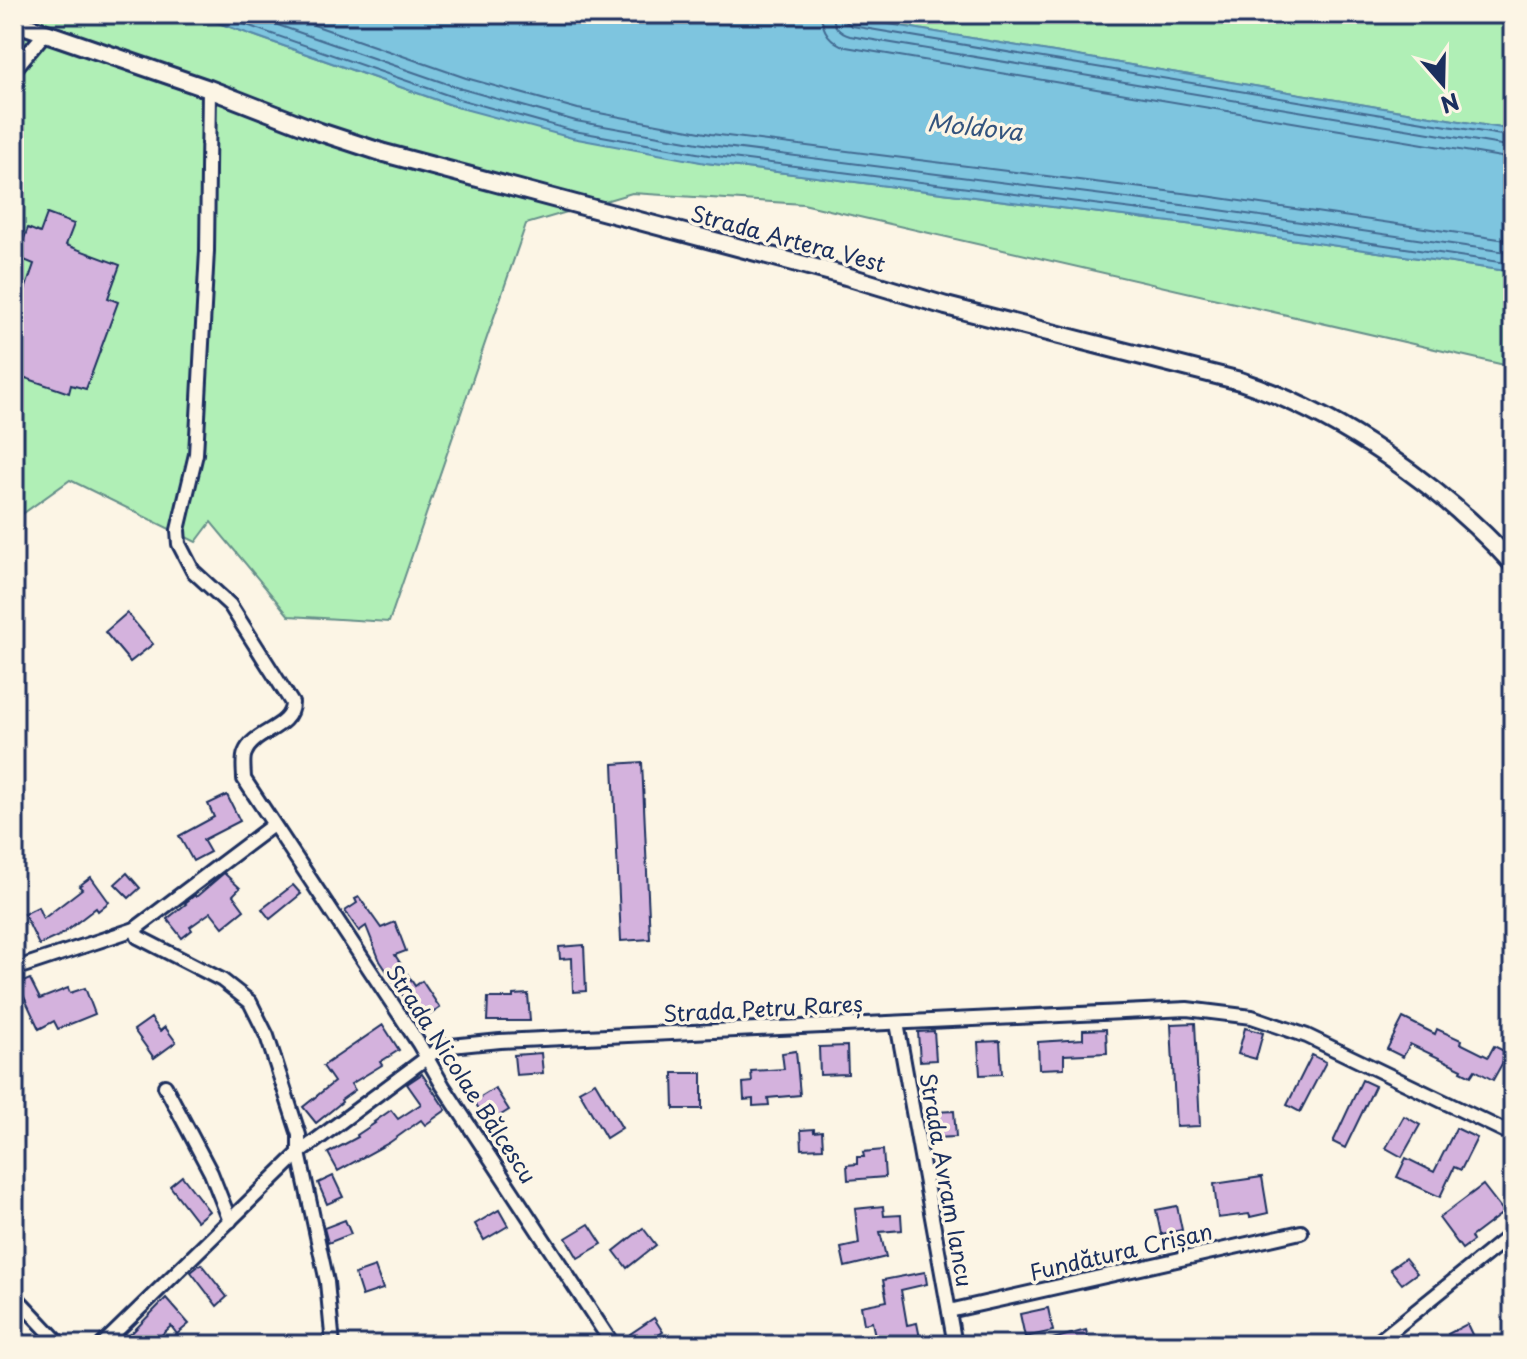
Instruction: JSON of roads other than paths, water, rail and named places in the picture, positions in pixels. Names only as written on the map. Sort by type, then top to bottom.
[{"type":"main road","name":"Strada Artera Vest","points":[[14,22],[384,153],[1270,391],[1340,428],[1401,466],[1451,503],[1513,564]]},
{"type":"street","points":[[14,70],[45,33]]},
{"type":"street","name":"Strada Nicolae Bălcescu","points":[[209,89],[207,251],[196,454],[178,530],[179,544],[193,571],[230,605],[292,703],[288,718],[256,740],[244,753],[244,779],[613,1345]]},
{"type":"street","points":[[14,969],[135,929],[273,825]]},
{"type":"street","points":[[135,929],[138,937],[222,980],[250,1002],[267,1036],[299,1135],[299,1153],[327,1282],[333,1345]]},
{"type":"street","name":"Strada Petru Rareș","points":[[102,1345],[299,1153],[441,1047],[500,1041],[1187,1009],[1252,1017],[1307,1036],[1513,1135]]},
{"type":"street","name":"Strada Avram Iancu","points":[[897,1023],[955,1345]]},
{"type":"street","points":[[165,1086],[211,1173],[230,1221]]},
{"type":"street","name":"Fundătura Crișan","points":[[949,1311],[1301,1232]]},
{"type":"street","points":[[1374,1345],[1513,1233]]},
{"type":"street","points":[[14,1295],[61,1345]]},
{"type":"water","name":"Moldova","points":[[193,14],[830,14],[1513,130],[1513,272],[1202,226],[706,163],[572,138],[457,107]]}]
